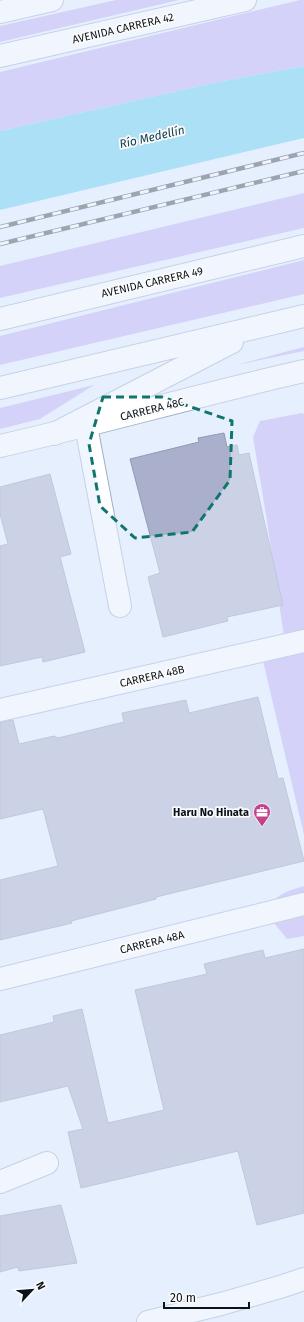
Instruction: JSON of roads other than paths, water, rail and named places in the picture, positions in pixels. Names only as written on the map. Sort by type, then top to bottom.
[{"type":"main road","points":[[0,12],[52,0]]},
{"type":"main road","name":"AVENIDA CARRERA 42","points":[[0,56],[245,0]]},
{"type":"main road","name":"AVENIDA CARRERA 49","points":[[0,319],[304,246]]},
{"type":"main road","points":[[0,388],[304,316]]},
{"type":"main road","points":[[54,434],[264,325]]},
{"type":"main road","name":"CARRERA 48C","points":[[0,446],[54,434],[304,371]]},
{"type":"main road","points":[[86,426],[120,606]]},
{"type":"main road","name":"CARRERA 48B","points":[[0,710],[304,641]]},
{"type":"main road","name":"CARRERA 48A","points":[[0,979],[304,904]]},
{"type":"main road","points":[[0,1182],[47,1163]]},
{"type":"main road","points":[[153,1321],[221,1304],[304,1279]]},
{"type":"water","name":"Río Medellín","points":[[304,66],[304,138],[0,210],[0,131],[213,83]]},
{"type":"railway","points":[[0,227],[304,153]]},
{"type":"railway","points":[[0,244],[304,171]]},
{"type":"place","name":"Haru No Hinata","points":[[262,827]]}]
